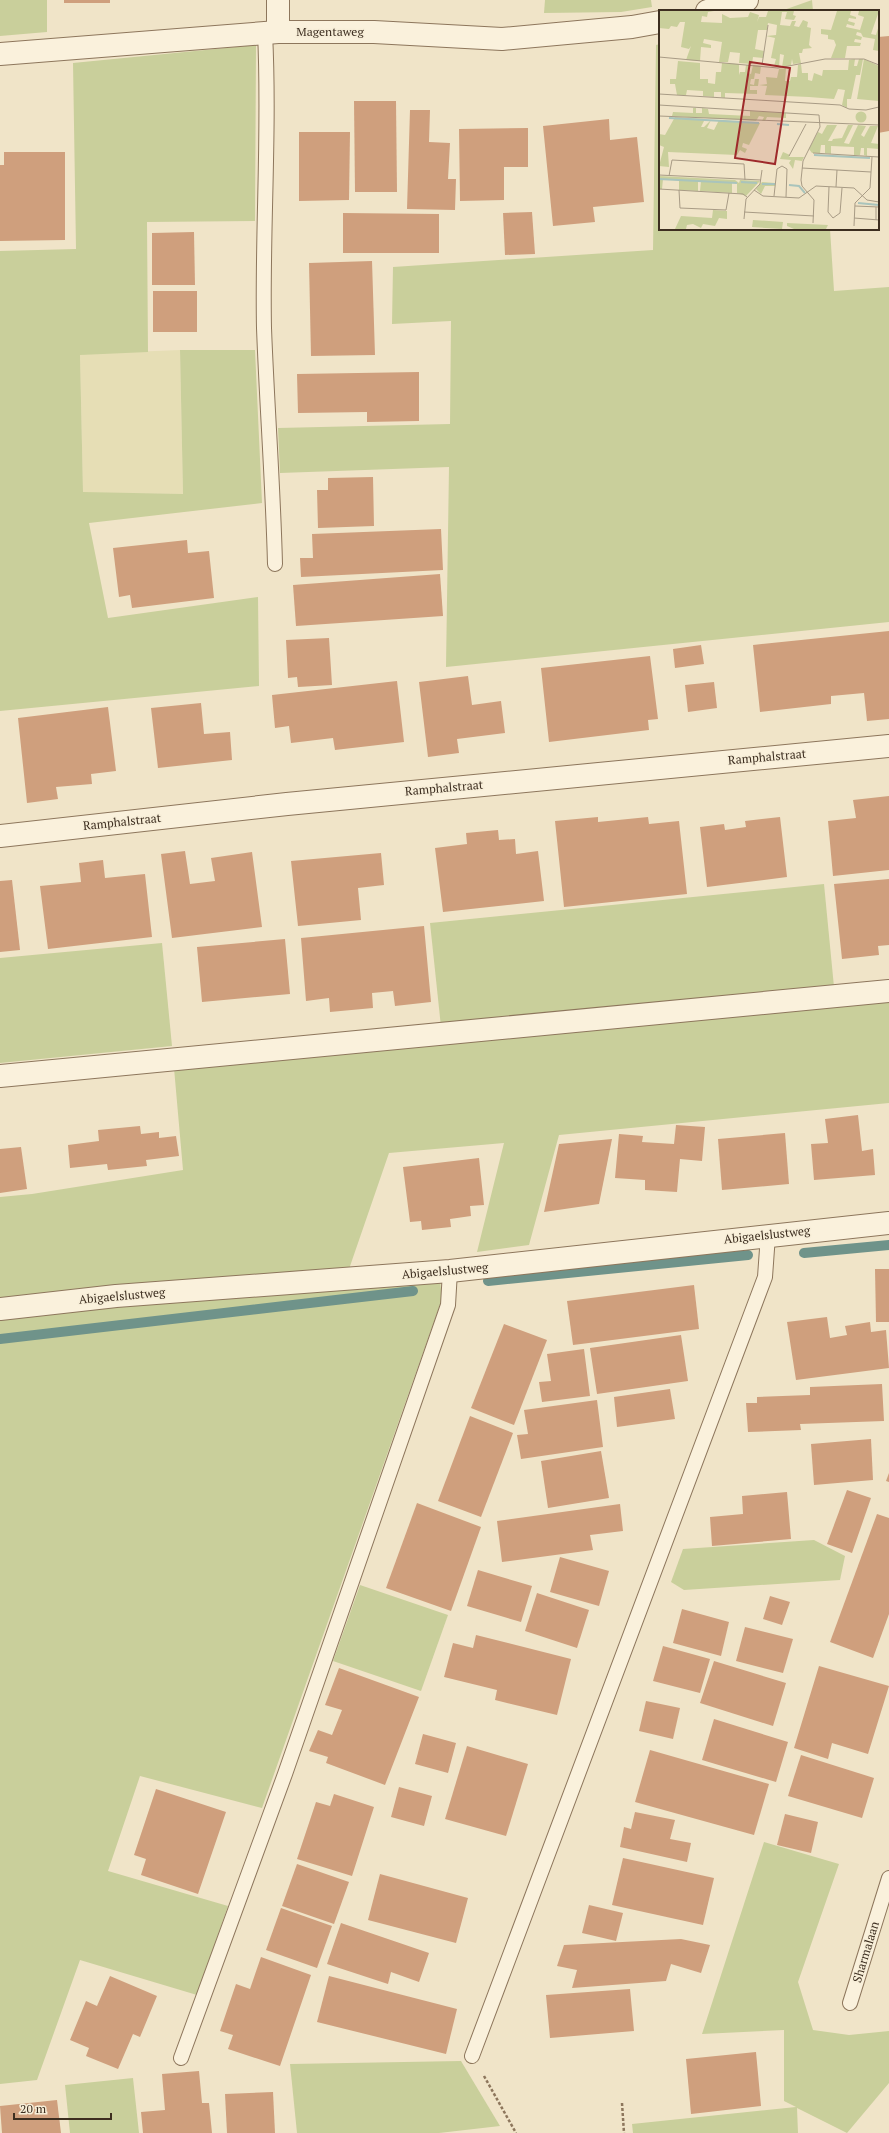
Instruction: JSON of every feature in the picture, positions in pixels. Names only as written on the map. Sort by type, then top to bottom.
[{"type":"street","points":[[272,32],[278,0]]},
{"type":"street","points":[[711,10],[747,0]]},
{"type":"street","name":"Magentaweg","points":[[0,54],[272,32],[374,32],[502,38],[632,27],[659,22]]},
{"type":"street","name":"Ramphalstraat","points":[[0,836],[286,804],[889,746]]},
{"type":"street","points":[[0,1076],[889,991]]},
{"type":"street","name":"Abigaelslustweg","points":[[0,1309],[116,1296],[450,1271],[768,1235],[889,1223]]},
{"type":"lane","points":[[272,32],[268,85],[264,328],[275,564]]},
{"type":"lane","points":[[472,2056],[764,1277],[768,1235]]},
{"type":"lane","points":[[181,2058],[285,1774],[448,1305],[450,1271]]},
{"type":"lane","name":"Sharmalaan","points":[[850,2004],[889,1878]]},
{"type":"path","points":[[472,2056],[516,2133]]},
{"type":"path","points":[[622,2103],[624,2133]]},
{"type":"shaded area","points":[[180,350],[183,494],[83,493],[80,354]]},
{"type":"green space","points":[[0,0],[47,0],[47,32],[0,36]]},
{"type":"green space","points":[[545,0],[651,0],[652,7],[621,12],[544,13]]},
{"type":"green space","points":[[812,0],[813,10],[784,10]]},
{"type":"green space","points":[[659,44],[659,230],[830,230],[834,291],[889,287],[889,622],[446,667],[449,467],[280,473],[278,428],[450,424],[451,321],[392,324],[393,267],[653,250],[656,45]]},
{"type":"green space","points":[[256,45],[255,221],[147,222],[148,352],[80,355],[83,492],[183,494],[180,350],[255,350],[262,503],[89,523],[108,618],[258,597],[259,686],[0,711],[0,251],[76,249],[73,63]]},
{"type":"green space","points":[[824,884],[834,987],[441,1027],[430,923]]},
{"type":"green space","points":[[162,943],[172,1046],[0,1063],[0,958]]},
{"type":"green space","points":[[889,1002],[889,1103],[559,1135],[529,1245],[477,1252],[504,1143],[389,1153],[348,1272],[0,1301],[0,1197],[32,1194],[183,1170],[174,1068]]},
{"type":"green space","points":[[440,1280],[442,1299],[262,1808],[140,1776],[108,1871],[228,1906],[197,1995],[80,1960],[37,2080],[0,2084],[0,1318],[110,1306]]},
{"type":"green space","points":[[814,1540],[845,1556],[840,1580],[684,1590],[671,1582],[683,1549]]},
{"type":"green space","points":[[360,1585],[448,1615],[421,1691],[333,1661]]},
{"type":"green space","points":[[764,1842],[839,1864],[798,1982],[813,2030],[849,2035],[889,2031],[889,2083],[847,2133],[797,2108],[798,2133],[633,2133],[632,2124],[796,2107],[784,2101],[784,2030],[702,2034]]},
{"type":"green space","points":[[461,2061],[500,2126],[439,2133],[297,2133],[290,2064]]},
{"type":"green space","points":[[133,2078],[139,2133],[70,2133],[65,2085]]},
{"type":"building","points":[[64,0],[110,0],[110,3],[64,3]]},
{"type":"building","points":[[889,36],[889,131],[879,133],[879,37]]},
{"type":"building","points":[[354,101],[396,101],[397,192],[355,192]]},
{"type":"building","points":[[410,110],[430,110],[429,142],[450,143],[448,179],[456,179],[455,210],[407,209]]},
{"type":"building","points":[[609,119],[610,140],[637,137],[644,202],[593,207],[595,222],[553,226],[543,126]]},
{"type":"building","points":[[528,128],[528,167],[504,167],[504,200],[460,201],[459,129]]},
{"type":"building","points":[[299,132],[350,132],[349,200],[299,201]]},
{"type":"building","points":[[4,152],[65,152],[65,240],[0,241],[0,165],[4,165]]},
{"type":"building","points":[[532,212],[535,254],[505,255],[503,213]]},
{"type":"building","points":[[343,213],[439,214],[439,253],[343,253]]},
{"type":"building","points":[[194,232],[195,285],[152,285],[152,233]]},
{"type":"building","points":[[372,261],[375,355],[311,356],[309,263]]},
{"type":"building","points":[[153,291],[197,291],[197,332],[153,332]]},
{"type":"building","points":[[419,372],[419,421],[367,422],[367,412],[298,413],[297,374]]},
{"type":"building","points":[[373,477],[374,526],[318,528],[317,490],[328,490],[328,478]]},
{"type":"building","points":[[441,529],[443,570],[301,577],[300,558],[313,558],[312,534]]},
{"type":"building","points":[[187,540],[188,553],[209,551],[214,598],[132,608],[130,595],[119,597],[113,548]]},
{"type":"building","points":[[440,574],[443,616],[296,626],[293,585]]},
{"type":"building","points":[[889,631],[889,719],[867,721],[864,693],[831,696],[831,704],[760,712],[753,645]]},
{"type":"building","points":[[329,638],[332,685],[298,687],[297,677],[288,678],[286,640]]},
{"type":"building","points":[[701,645],[704,664],[675,668],[673,649]]},
{"type":"building","points":[[650,656],[658,719],[648,720],[649,730],[549,742],[541,668]]},
{"type":"building","points":[[468,676],[472,705],[501,701],[505,733],[457,739],[459,753],[428,757],[419,682]]},
{"type":"building","points":[[397,681],[404,742],[335,750],[333,738],[291,743],[289,726],[275,728],[272,695]]},
{"type":"building","points":[[714,682],[717,708],[688,712],[685,685]]},
{"type":"building","points":[[201,703],[204,734],[230,732],[232,760],[158,768],[151,708]]},
{"type":"building","points":[[108,707],[116,771],[91,774],[92,784],[56,787],[58,799],[27,803],[18,718]]},
{"type":"building","points":[[889,796],[889,870],[833,876],[828,821],[856,818],[853,800]]},
{"type":"building","points":[[598,817],[598,822],[648,817],[649,824],[679,821],[687,894],[564,907],[555,821]]},
{"type":"building","points":[[780,817],[787,877],[707,887],[700,827],[724,824],[725,830],[746,827],[745,821]]},
{"type":"building","points":[[498,830],[499,840],[515,839],[516,854],[538,851],[544,901],[443,912],[435,848],[467,844],[466,833]]},
{"type":"building","points":[[185,851],[190,884],[215,881],[211,858],[252,852],[262,927],[172,938],[161,854]]},
{"type":"building","points":[[381,853],[384,885],[358,888],[361,920],[298,926],[291,861]]},
{"type":"building","points":[[103,860],[105,878],[145,874],[152,937],[48,949],[40,886],[81,882],[79,863]]},
{"type":"building","points":[[889,879],[889,945],[878,946],[879,955],[842,959],[834,884]]},
{"type":"building","points":[[12,880],[20,950],[0,952],[0,881]]},
{"type":"building","points":[[424,926],[431,1002],[395,1006],[393,991],[372,993],[373,1008],[330,1012],[329,998],[306,1001],[301,938]]},
{"type":"building","points":[[285,939],[290,994],[202,1002],[197,947]]},
{"type":"building","points":[[858,1115],[862,1151],[873,1149],[875,1175],[814,1180],[811,1144],[828,1143],[825,1119]]},
{"type":"building","points":[[676,1125],[705,1127],[702,1161],[680,1159],[677,1192],[645,1190],[645,1180],[615,1178],[619,1134],[643,1136],[642,1142],[674,1144]]},
{"type":"building","points":[[140,1126],[141,1134],[159,1132],[159,1138],[176,1136],[179,1156],[146,1160],[147,1166],[108,1170],[107,1164],[70,1168],[68,1145],[99,1141],[98,1130]]},
{"type":"building","points":[[785,1133],[789,1184],[722,1190],[718,1139]]},
{"type":"building","points":[[612,1139],[599,1204],[544,1212],[559,1144]]},
{"type":"building","points":[[21,1147],[27,1189],[0,1193],[0,1149]]},
{"type":"building","points":[[479,1158],[484,1205],[470,1206],[471,1216],[450,1219],[451,1227],[422,1230],[421,1221],[410,1222],[403,1167]]},
{"type":"building","points":[[875,1269],[889,1269],[889,1322],[876,1322]]},
{"type":"building","points":[[694,1285],[699,1329],[573,1345],[567,1301]]},
{"type":"building","points":[[827,1317],[830,1338],[847,1335],[845,1326],[870,1322],[871,1332],[886,1330],[889,1368],[796,1380],[787,1322]]},
{"type":"building","points":[[504,1324],[547,1340],[514,1425],[471,1408]]},
{"type":"building","points":[[681,1335],[688,1381],[597,1394],[590,1348]]},
{"type":"building","points":[[584,1349],[590,1396],[542,1402],[539,1382],[551,1381],[547,1354]]},
{"type":"building","points":[[882,1384],[884,1421],[800,1424],[801,1430],[748,1432],[746,1403],[757,1403],[757,1397],[810,1395],[810,1387]]},
{"type":"building","points":[[670,1389],[675,1419],[617,1427],[614,1397]]},
{"type":"building","points":[[597,1400],[603,1447],[521,1459],[517,1435],[528,1434],[524,1410]]},
{"type":"building","points":[[470,1416],[513,1433],[481,1517],[438,1501]]},
{"type":"building","points":[[871,1439],[873,1480],[814,1485],[811,1444]]},
{"type":"building","points":[[601,1451],[609,1498],[548,1508],[541,1461]]},
{"type":"building","points":[[889,1473],[889,1482],[886,1481]]},
{"type":"building","points":[[847,1490],[871,1498],[852,1553],[827,1544]]},
{"type":"building","points":[[787,1492],[791,1539],[712,1546],[710,1517],[743,1514],[742,1496]]},
{"type":"building","points":[[417,1503],[481,1527],[451,1611],[386,1588]]},
{"type":"building","points":[[620,1504],[623,1531],[590,1535],[593,1550],[502,1562],[497,1521]]},
{"type":"building","points":[[877,1514],[889,1518],[889,1614],[873,1658],[830,1642]]},
{"type":"building","points":[[560,1557],[609,1571],[599,1606],[550,1592]]},
{"type":"building","points":[[478,1570],[532,1586],[521,1622],[467,1606]]},
{"type":"building","points":[[537,1593],[589,1610],[577,1648],[525,1631]]},
{"type":"building","points":[[770,1596],[790,1602],[782,1625],[763,1619]]},
{"type":"building","points":[[682,1609],[729,1622],[721,1656],[673,1643]]},
{"type":"building","points":[[745,1627],[793,1639],[783,1673],[736,1661]]},
{"type":"building","points":[[476,1635],[571,1659],[557,1715],[495,1700],[497,1690],[444,1677],[453,1643],[473,1648]]},
{"type":"building","points":[[663,1646],[710,1659],[700,1693],[653,1681]]},
{"type":"building","points":[[714,1661],[786,1683],[773,1726],[700,1703]]},
{"type":"building","points":[[819,1666],[889,1686],[868,1754],[832,1743],[828,1759],[794,1748]]},
{"type":"building","points":[[339,1668],[419,1697],[385,1785],[326,1763],[328,1757],[309,1751],[318,1730],[332,1735],[342,1710],[325,1705]]},
{"type":"building","points":[[646,1701],[680,1708],[673,1739],[639,1731]]},
{"type":"building","points":[[714,1719],[788,1742],[776,1782],[702,1760]]},
{"type":"building","points":[[423,1734],[456,1743],[448,1773],[415,1764]]},
{"type":"building","points":[[467,1746],[528,1764],[506,1836],[445,1819]]},
{"type":"building","points":[[650,1750],[769,1784],[754,1835],[635,1802]]},
{"type":"building","points":[[801,1755],[874,1778],[862,1818],[788,1796]]},
{"type":"building","points":[[399,1787],[432,1796],[424,1826],[391,1817]]},
{"type":"building","points":[[156,1789],[226,1812],[198,1894],[141,1875],[146,1859],[134,1855]]},
{"type":"building","points":[[334,1794],[374,1807],[352,1876],[297,1859],[316,1802],[330,1806]]},
{"type":"building","points":[[635,1812],[675,1820],[670,1839],[691,1843],[687,1862],[620,1847],[624,1827],[631,1829]]},
{"type":"building","points":[[785,1814],[818,1822],[811,1853],[777,1845]]},
{"type":"building","points":[[623,1858],[714,1878],[703,1925],[612,1905]]},
{"type":"building","points":[[297,1864],[349,1882],[334,1924],[282,1906]]},
{"type":"building","points":[[380,1874],[468,1898],[456,1943],[368,1920]]},
{"type":"building","points":[[589,1905],[623,1913],[616,1941],[582,1933]]},
{"type":"building","points":[[281,1908],[332,1926],[317,1968],[266,1950]]},
{"type":"building","points":[[341,1923],[429,1953],[419,1982],[391,1972],[388,1984],[327,1964]]},
{"type":"building","points":[[681,1939],[710,1945],[701,1973],[671,1964],[666,1981],[572,1988],[577,1970],[557,1966],[564,1945]]},
{"type":"building","points":[[261,1957],[311,1975],[280,2066],[228,2049],[233,2035],[220,2031],[236,1984],[250,1989]]},
{"type":"building","points":[[110,1976],[157,1996],[140,2037],[133,2034],[118,2069],[86,2056],[89,2048],[70,2040],[86,2001],[97,2006]]},
{"type":"building","points":[[329,1976],[457,2009],[446,2054],[317,2022]]},
{"type":"building","points":[[630,1989],[634,2031],[550,2038],[546,1995]]},
{"type":"building","points":[[756,2052],[761,2106],[691,2114],[686,2059]]},
{"type":"building","points":[[199,2071],[202,2103],[209,2103],[212,2133],[143,2133],[141,2112],[165,2110],[162,2074]]},
{"type":"building","points":[[273,2092],[275,2133],[227,2133],[225,2094]]},
{"type":"building","points":[[57,2100],[61,2133],[2,2133],[0,2106]]},
{"type":"waterway","points":[[804,1253],[889,1245]]},
{"type":"waterway","points":[[488,1281],[748,1255]]},
{"type":"waterway","points":[[0,1339],[413,1291]]}]
